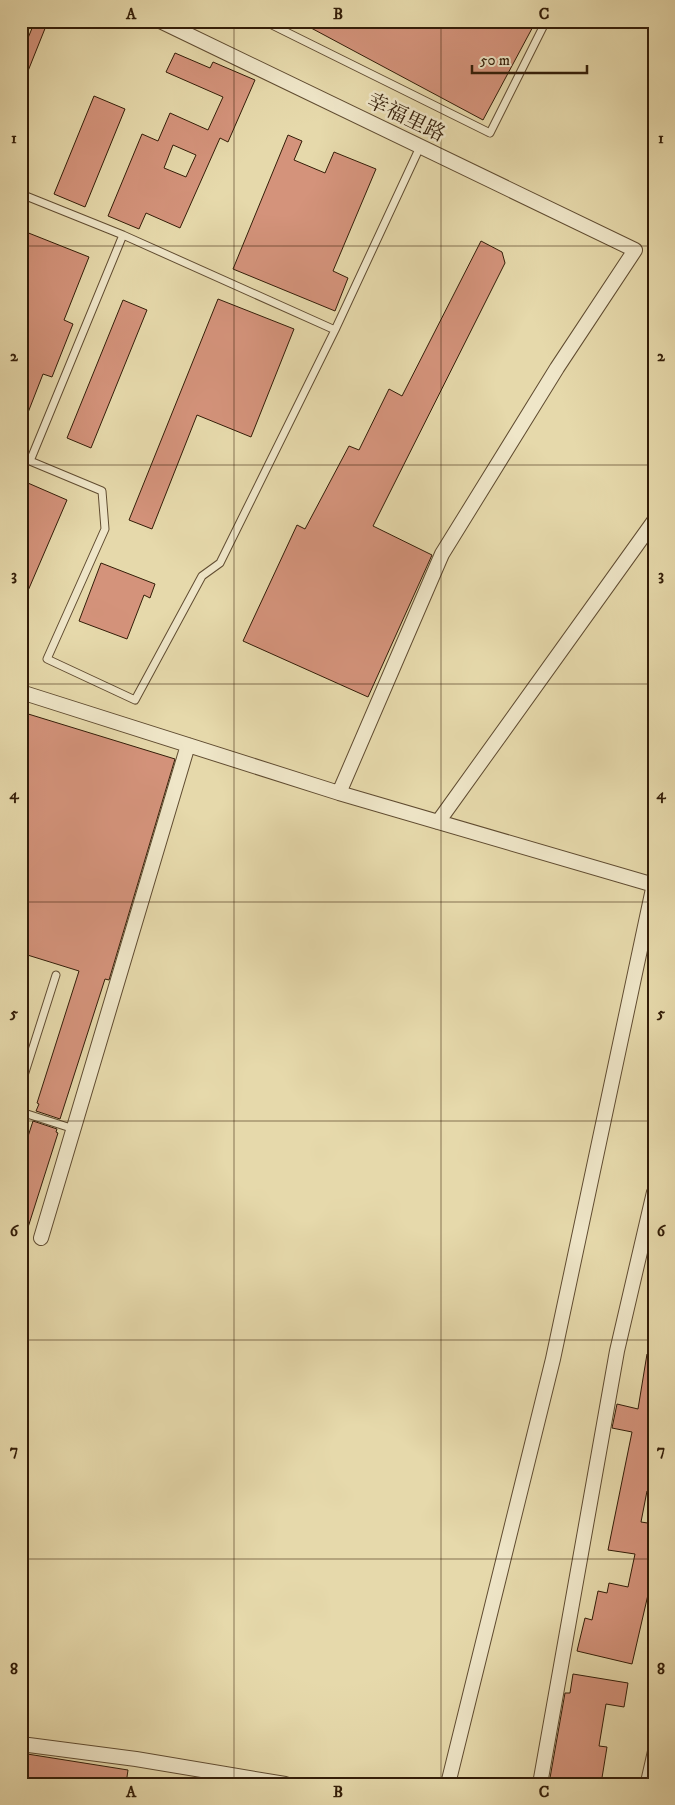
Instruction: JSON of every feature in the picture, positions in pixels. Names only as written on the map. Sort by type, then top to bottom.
[{"type":"street","name":"幸福里路","points":[[160,21],[635,250],[556,368],[442,554],[338,793]]},
{"type":"street","points":[[438,822],[654,521]]},
{"type":"street","points":[[21,692],[338,793],[654,885],[553,1359],[448,1784]]},
{"type":"street","points":[[41,1238],[188,745]]},
{"type":"street","points":[[540,1784],[617,1351],[654,1192]]},
{"type":"street","points":[[21,1744],[136,1759],[285,1784]]},
{"type":"lane","points":[[264,21],[490,133],[546,21]]},
{"type":"lane","points":[[21,458],[102,491],[105,529],[46,659],[135,700],[202,576],[220,563],[335,330],[420,147]]},
{"type":"lane","points":[[21,194],[123,235],[335,330]]},
{"type":"lane","points":[[30,461],[123,235]]},
{"type":"lane","points":[[21,1085],[56,975]]},
{"type":"lane","points":[[21,1112],[74,1129]]},
{"type":"lane","points":[[644,1784],[654,1740]]},
{"type":"building","points":[[35,21],[48,21],[22,86],[21,55]]},
{"type":"building","points":[[298,21],[536,21],[483,120]]},
{"type":"building","points":[[175,53],[210,68],[213,62],[255,80],[228,142],[220,138],[180,228],[146,213],[139,229],[108,216],[142,134],[158,141],[170,113],[208,130],[223,97],[166,72]],"holes":[[[173,145],[196,155],[186,177],[164,168]]]},
{"type":"building","points":[[94,96],[125,109],[85,207],[54,194]]},
{"type":"building","points":[[288,135],[302,141],[294,160],[325,173],[334,152],[376,169],[333,271],[348,278],[335,311],[233,269]]},
{"type":"building","points":[[21,230],[89,257],[64,320],[73,324],[52,377],[43,374],[22,428]]},
{"type":"building","points":[[481,241],[502,252],[505,263],[373,526],[432,555],[368,697],[243,641],[297,525],[305,529],[349,446],[359,450],[389,389],[402,396]]},
{"type":"building","points":[[218,299],[294,329],[251,437],[197,415],[152,529],[129,520]]},
{"type":"building","points":[[123,300],[147,310],[91,448],[67,438]]},
{"type":"building","points":[[21,480],[67,500],[21,607]]},
{"type":"building","points":[[101,563],[155,584],[150,598],[144,595],[127,639],[79,621]]},
{"type":"building","points":[[25,713],[175,759],[109,980],[105,979],[60,1119],[36,1111],[39,1104],[37,1103],[79,971],[21,953],[21,920],[26,905],[21,904],[21,725]]},
{"type":"building","points":[[33,1121],[57,1129],[56,1132],[58,1133],[24,1240],[21,1239],[21,1158]]},
{"type":"building","points":[[647,1354],[654,1355],[654,1482],[652,1491],[647,1491],[641,1522],[654,1524],[654,1587],[650,1586],[632,1664],[577,1651],[585,1618],[592,1620],[598,1591],[607,1593],[609,1583],[628,1587],[635,1554],[608,1550],[632,1432],[612,1428],[617,1404],[638,1409]]},
{"type":"building","points":[[573,1674],[628,1683],[624,1707],[606,1704],[599,1746],[607,1747],[601,1784],[561,1784],[562,1780],[550,1778],[565,1693],[570,1693]]},
{"type":"building","points":[[21,1753],[128,1770],[126,1784],[21,1784]]}]
